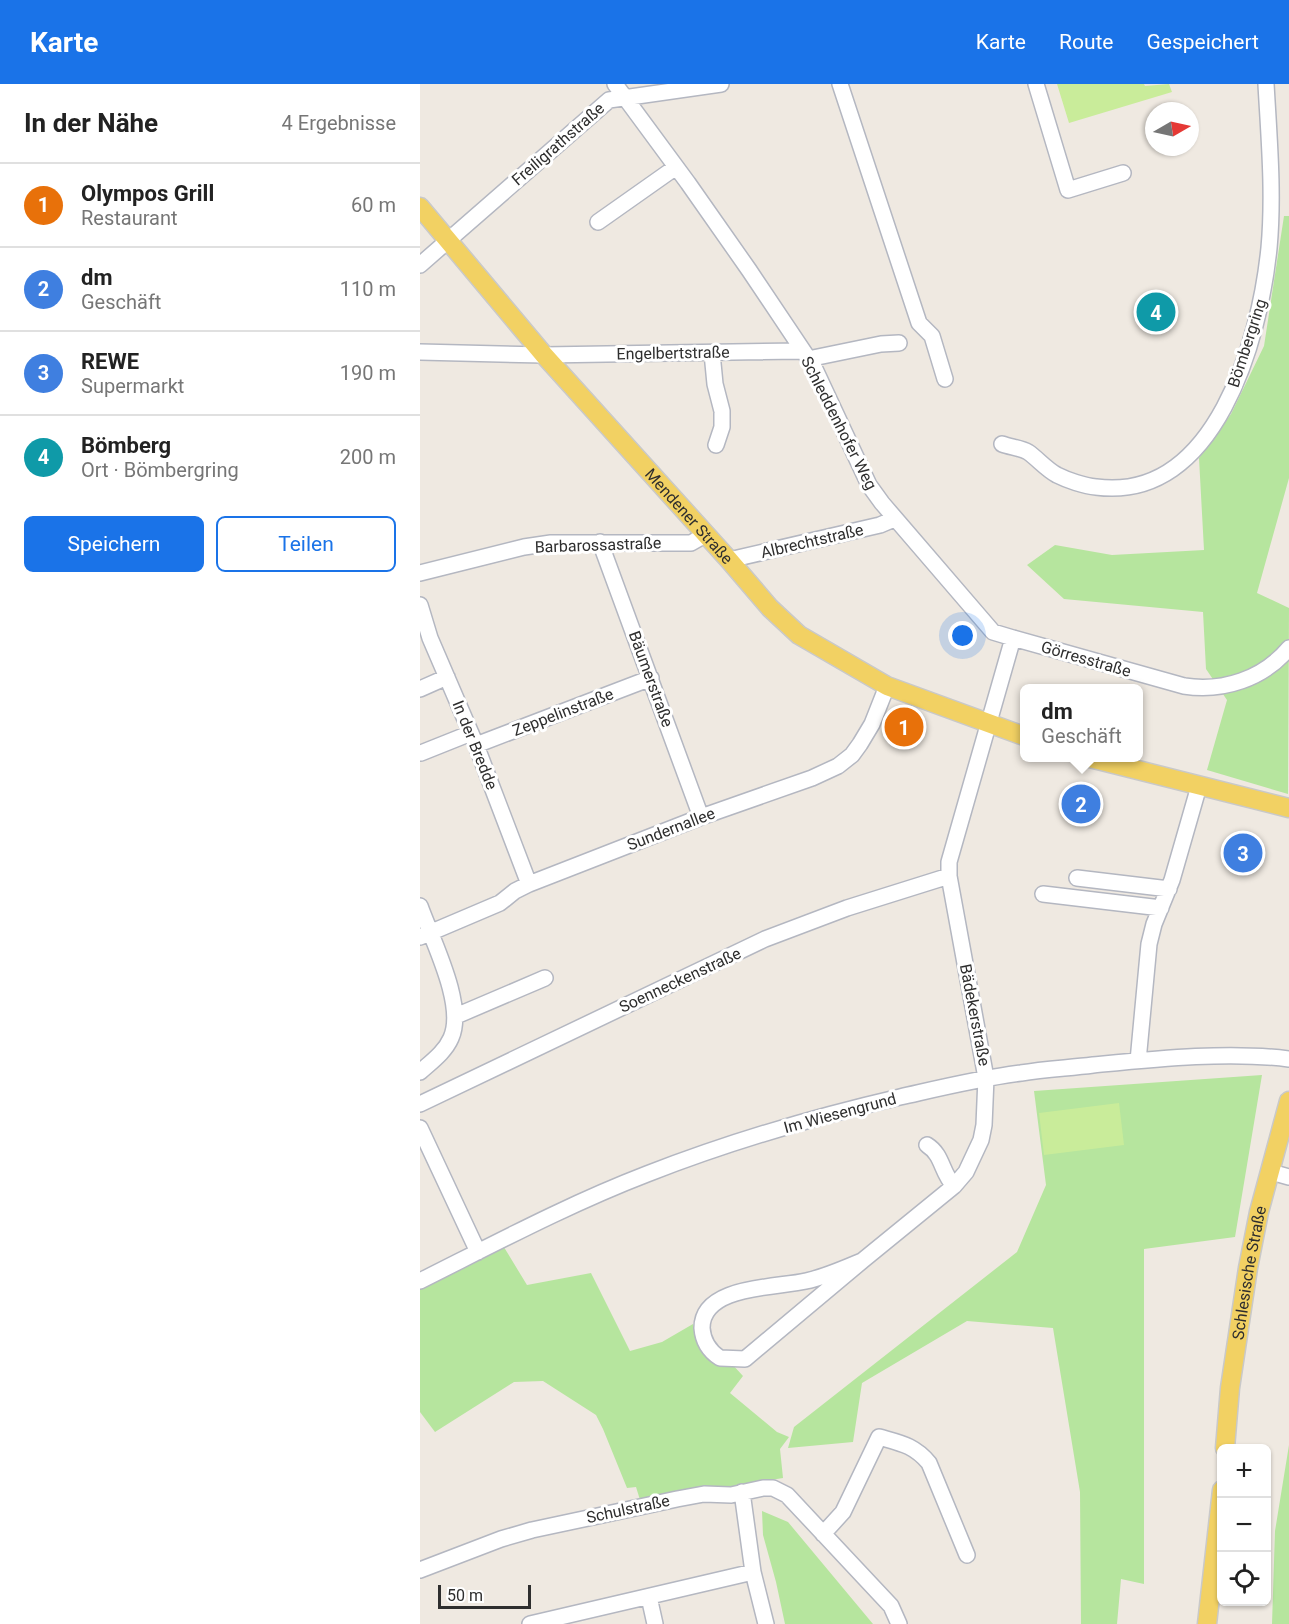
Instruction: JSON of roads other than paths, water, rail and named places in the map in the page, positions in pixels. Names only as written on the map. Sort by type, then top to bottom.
[{"type":"main road","name":"Mendener Straße","points":[[420,207],[544,355],[770,608],[799,635],[887,686],[1020,735]]},
{"type":"main road","points":[[1105,762],[1289,808]]},
{"type":"main road","name":"Schlesische Straße","points":[[1225,1444],[1230,1388],[1248,1268],[1259,1212],[1289,1101]]},
{"type":"main road","points":[[1207,1624],[1220,1498]]},
{"type":"main road","points":[[1216,1624],[1218,1606]]},
{"type":"street","name":"Schleddenhofer Weg","points":[[615,84],[749,270],[814,367],[868,484],[894,519],[993,632],[1013,638]]},
{"type":"street","name":"Freiligrathstraße","points":[[447,239],[609,100],[650,89],[721,84]]},
{"type":"street","points":[[840,84],[919,323],[932,336],[945,379]]},
{"type":"street","points":[[1036,84],[1068,190],[1123,173]]},
{"type":"street","name":"Bömbergring","points":[[1002,444],[1026,451],[1056,474],[1096,488],[1137,485],[1153,479],[1179,464],[1198,446],[1234,389],[1248,352],[1263,295],[1269,245],[1271,181],[1266,84]]},
{"type":"street","points":[[598,222],[676,167]]},
{"type":"street","points":[[420,265],[447,239]]},
{"type":"street","name":"Engelbertstraße","points":[[420,352],[544,355],[712,353],[805,355],[899,343]]},
{"type":"street","points":[[712,353],[715,384],[722,411],[722,427],[716,445]]},
{"type":"street","name":"Albrechtstraße","points":[[729,560],[880,525],[894,519]]},
{"type":"street","name":"Barbarossastraße","points":[[420,573],[524,547],[551,543],[691,543],[705,535]]},
{"type":"street","name":"Bäumerstraße","points":[[600,542],[701,817]]},
{"type":"street","name":"In der Bredde","points":[[420,605],[430,638],[473,739],[529,884]]},
{"type":"street","points":[[990,725],[1013,638]]},
{"type":"street","name":"Görresstraße","points":[[1013,638],[1184,686],[1200,688],[1231,685],[1252,677],[1278,661],[1289,648]]},
{"type":"street","points":[[420,689],[447,676]]},
{"type":"street","name":"Zeppelinstraße","points":[[421,753],[473,739],[651,678]]},
{"type":"street","name":"Sundernallee","points":[[425,935],[500,903],[515,891],[529,884],[701,817],[812,778],[838,766],[852,755],[860,744],[872,724],[887,686]]},
{"type":"street","name":"Bädekerstraße","points":[[862,1261],[807,1281],[765,1286],[732,1294],[710,1306],[705,1315],[702,1322],[702,1335],[706,1345],[720,1359],[745,1359],[954,1186],[966,1172],[981,1140],[986,1078],[949,876],[949,862],[990,725]]},
{"type":"street","points":[[1138,1061],[1149,944],[1154,924],[1169,889],[1198,786]]},
{"type":"street","name":"Soenneckenstraße","points":[[420,1104],[765,939],[847,908],[949,876]]},
{"type":"street","points":[[1077,879],[1169,889]]},
{"type":"street","points":[[1043,894],[1161,908]]},
{"type":"street","points":[[420,906],[425,935],[448,980],[456,1016],[451,1039],[442,1052],[420,1072]]},
{"type":"street","points":[[456,1016],[545,978]]},
{"type":"street","name":"Im Wiesengrund","points":[[420,1281],[645,1175],[696,1156],[859,1107],[986,1078],[1020,1073],[1138,1061],[1242,1056],[1289,1059]]},
{"type":"street","points":[[420,1128],[478,1252]]},
{"type":"street","points":[[927,1144],[938,1156],[944,1174],[954,1186]]},
{"type":"street","points":[[1271,1172],[1289,1177]]},
{"type":"street","points":[[823,1534],[843,1512],[879,1437],[908,1446],[919,1452],[929,1463],[967,1555]]},
{"type":"street","name":"Schulstraße","points":[[420,1570],[501,1539],[532,1530],[686,1497],[705,1494],[730,1495],[773,1488],[783,1492],[891,1606],[899,1624]]},
{"type":"street","points":[[742,1492],[753,1572],[766,1624]]},
{"type":"street","points":[[531,1624],[753,1572]]},
{"type":"street","points":[[649,1597],[655,1624]]},
{"type":"place","name":"Bömberg","points":[[1156,312]]},
{"type":"place","name":"Olympos Grill","points":[[904,727]]},
{"type":"place","name":"dm","points":[[1081,804]]},
{"type":"place","name":"REWE","points":[[1243,853]]}]
